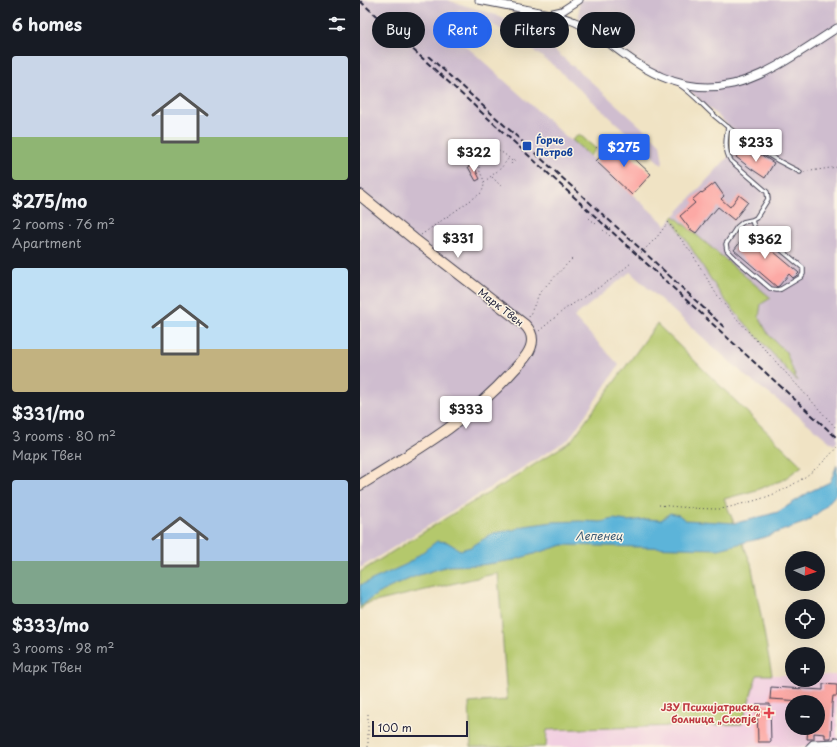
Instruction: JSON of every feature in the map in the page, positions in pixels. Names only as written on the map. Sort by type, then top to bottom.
[{"type":"street","points":[[479,0],[539,12]]},
{"type":"street","points":[[558,12],[562,11],[579,0]]},
{"type":"street","points":[[569,20],[581,25],[651,72],[674,81],[704,87],[738,83],[760,75],[837,28]]},
{"type":"street","name":"Марк Твен","points":[[360,195],[525,325],[530,330],[532,339]]},
{"type":"street","points":[[360,485],[455,425],[477,408],[520,364],[531,347],[532,339]]},
{"type":"street","points":[[810,747],[813,744],[837,743],[837,741]]},
{"type":"lane","points":[[674,81],[690,92],[716,118],[728,127],[767,153],[800,172]]},
{"type":"lane","points":[[728,127],[726,137],[727,155],[731,161],[768,195],[766,204],[756,218],[743,222],[737,227],[726,244],[727,250],[771,289],[781,289],[801,277],[803,274],[803,268],[754,227],[752,220]]},
{"type":"path","points":[[414,239],[481,193],[484,188],[484,182],[479,167],[485,156],[494,151],[498,151],[513,162]]},
{"type":"path","points":[[484,182],[491,177],[509,158]]},
{"type":"path","points":[[511,164],[516,158]]},
{"type":"path","points":[[800,172],[837,168]]},
{"type":"path","points":[[491,177],[501,186]]},
{"type":"path","points":[[590,218],[596,224]]},
{"type":"path","points":[[668,222],[693,255],[715,292],[727,308],[837,429]]},
{"type":"path","points":[[638,256],[657,237],[666,225]]},
{"type":"path","points":[[603,230],[610,236]]},
{"type":"path","points":[[525,325],[540,292],[572,259]]},
{"type":"path","points":[[532,339],[565,309],[612,279],[631,263]]},
{"type":"path","points":[[659,505],[722,508],[776,495],[813,471],[837,447]]},
{"type":"path","points":[[368,712],[368,747]]},
{"type":"shaded area","points":[[360,0],[447,0],[486,12],[464,12],[459,10],[458,12],[433,12],[433,48],[468,48],[666,225],[672,218],[721,295],[796,380],[786,352],[768,334],[759,317],[761,304],[771,298],[674,216],[739,145],[734,141],[738,134],[690,91],[674,81],[662,77],[620,48],[635,48],[635,12],[579,12],[579,0],[837,0],[837,442],[834,445],[748,378],[630,272],[574,317],[619,365],[569,439],[360,568]]},
{"type":"shaded area","points":[[492,14],[500,17],[500,29],[492,25]]},
{"type":"shaded area","points":[[530,48],[552,48],[588,79],[660,144],[663,162],[662,165],[554,66]]},
{"type":"shaded area","name":"ЈЗУ Психијатриска болница „Скопје“","points":[[757,675],[785,675],[785,687],[825,687],[825,675],[837,675],[837,747],[546,747],[547,730],[742,724]]},
{"type":"green space","points":[[579,134],[596,149],[590,156],[572,140]]},
{"type":"green space","points":[[674,216],[771,298],[761,304],[759,317],[768,334],[786,352],[797,381],[721,295],[672,218]]},
{"type":"green space","points":[[657,324],[802,466],[783,480],[753,491],[724,499],[751,563],[772,675],[757,675],[742,724],[547,730],[546,747],[471,747],[469,703],[507,700],[498,573],[366,604],[360,610],[360,572],[571,441]]},
{"type":"water","name":"Лепенец","points":[[837,465],[837,493],[823,509],[806,522],[762,538],[719,549],[563,545],[514,560],[481,565],[448,566],[416,576],[389,588],[373,597],[360,607],[360,584],[361,585],[407,564],[437,541],[447,542],[460,550],[471,547],[493,533],[513,530],[524,526],[553,522],[601,522],[614,519],[627,521],[647,519],[661,520],[670,513],[679,515],[685,520],[735,523],[778,512],[811,491],[830,482]]},
{"type":"building","points":[[615,141],[651,174],[632,195],[596,161]]},
{"type":"building","points":[[743,148],[757,159],[760,154],[774,163],[765,178],[736,157]]},
{"type":"building","points":[[473,165],[480,179],[476,181],[468,167]]},
{"type":"building","points":[[715,183],[724,196],[721,199],[730,207],[739,195],[748,202],[734,220],[718,207],[696,233],[690,229],[680,216],[695,203],[692,200]]},
{"type":"building","points":[[749,231],[799,273],[793,278],[789,274],[777,287],[734,250]]},
{"type":"building","points":[[825,684],[837,685],[837,696],[833,696],[832,704],[831,738],[825,738],[825,695],[785,695],[785,700],[770,699],[771,687],[823,690]]},
{"type":"building","points":[[757,704],[770,704],[771,742],[758,742]]},
{"type":"building","points":[[807,735],[814,735],[814,739],[807,739]]},
{"type":"railway","points":[[360,1],[837,438]]},
{"type":"railway","points":[[428,56],[643,251],[726,329]]},
{"type":"place","name":"Ѓорче Петров","points":[[527,146]]},
{"type":"place","name":"ЈЗУ Психијатриска болница „Скопје“","points":[[769,713]]}]
